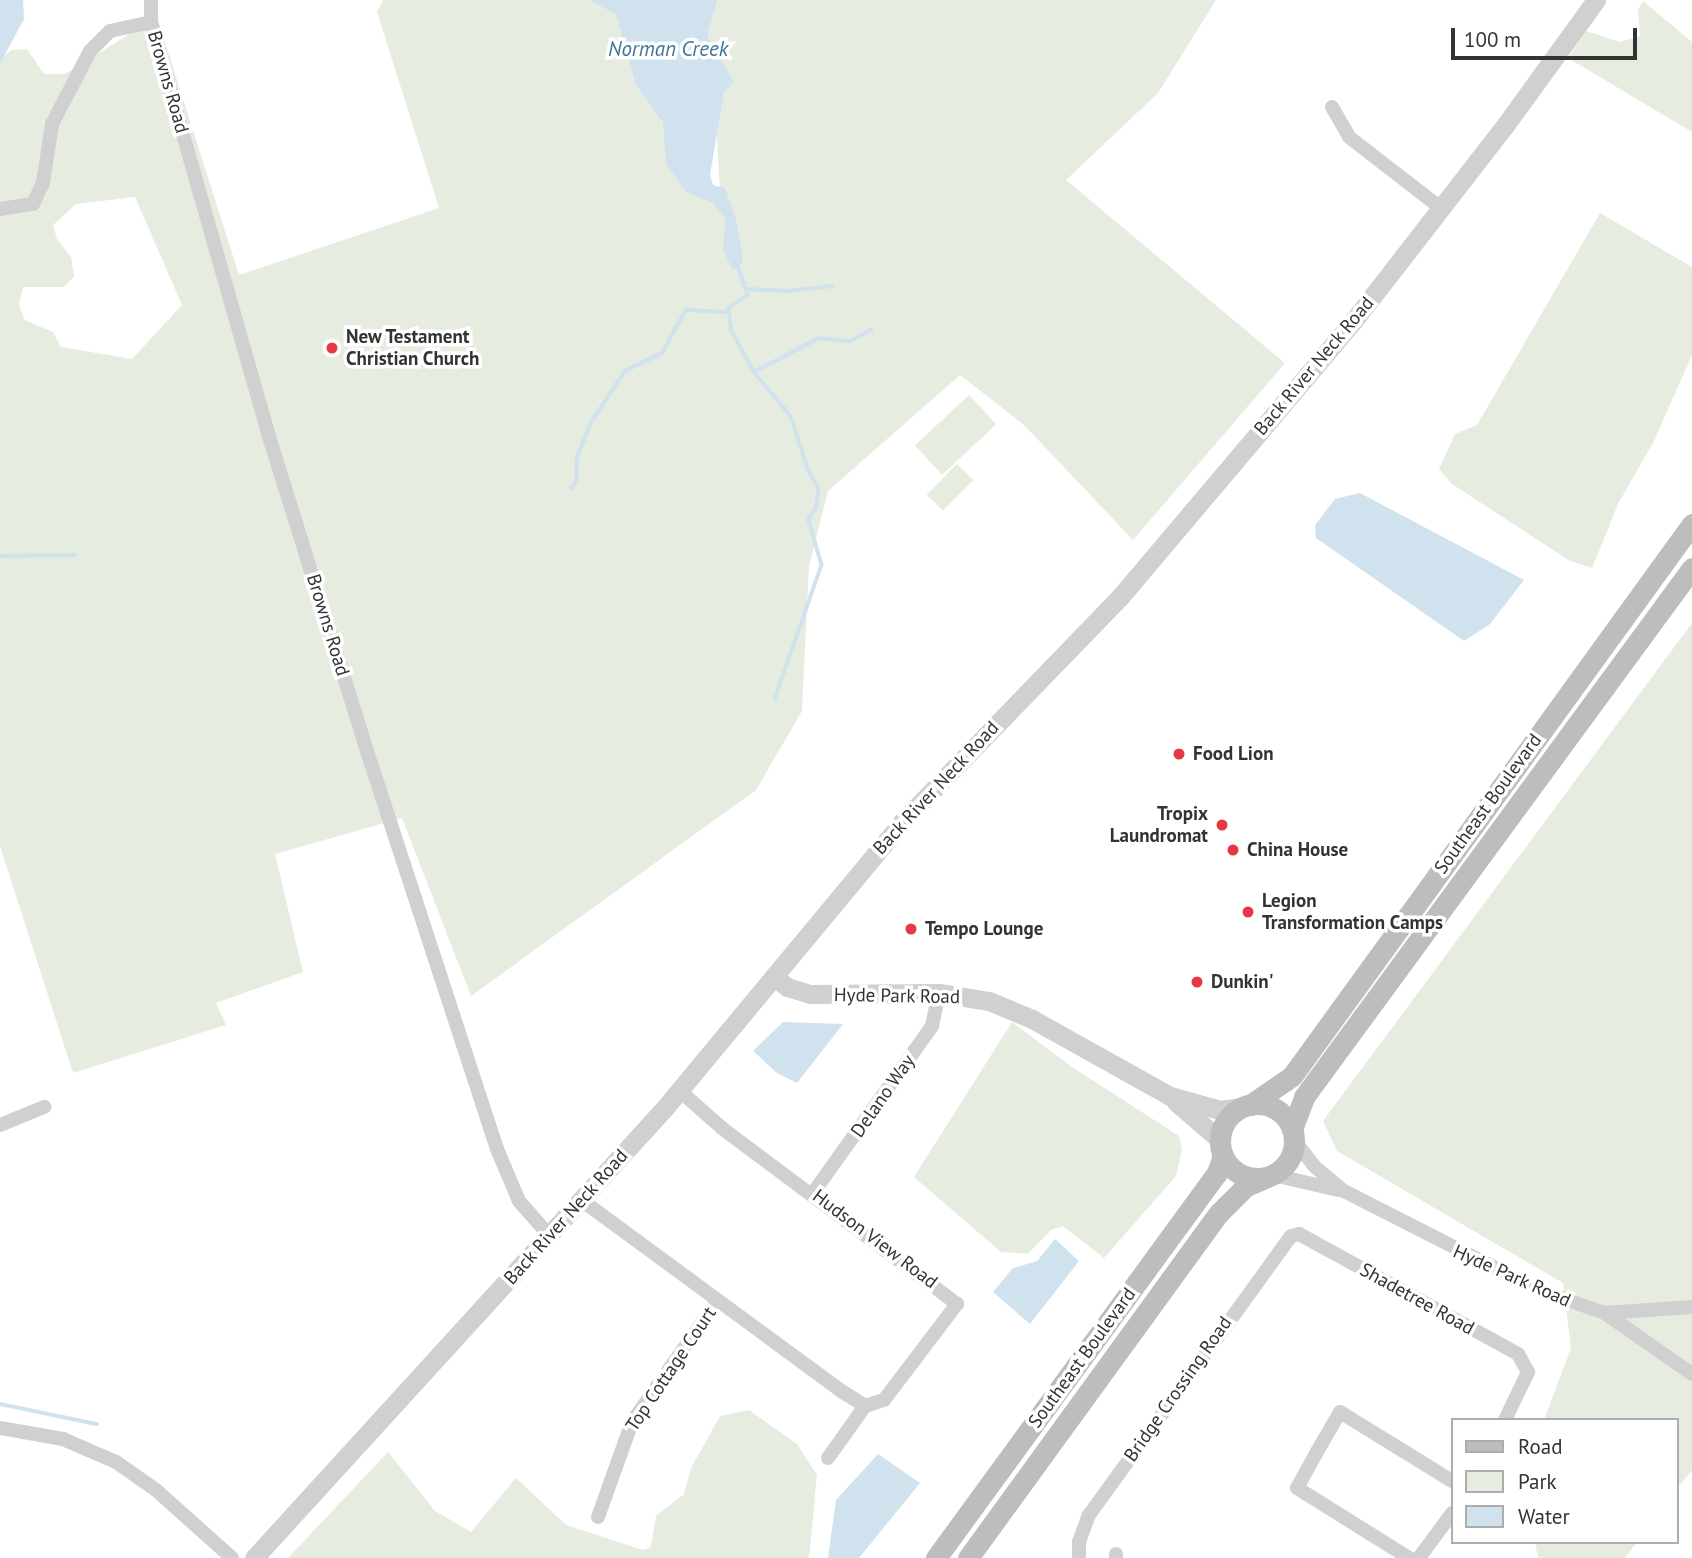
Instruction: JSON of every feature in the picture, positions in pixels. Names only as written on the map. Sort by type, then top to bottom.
[{"type":"main road","name":"Southeast Boulevard","points":[[1245,1106],[1292,1076],[1692,524]]},
{"type":"main road","name":"Southeast Boulevard","points":[[1293,1135],[1304,1097],[1692,568]]},
{"type":"main road","points":[[1266,1105],[1293,1135],[1291,1155],[1270,1176],[1246,1177],[1221,1148],[1224,1123],[1245,1106],[1266,1105]]},
{"type":"main road","name":"Southeast Boulevard","points":[[936,1558],[1217,1173],[1221,1148]]},
{"type":"main road","name":"Southeast Boulevard","points":[[968,1558],[1219,1213],[1246,1186],[1270,1176]]},
{"type":"street","name":"Browns Road","points":[[151,0],[151,22],[272,446],[497,1149],[519,1200],[548,1235]]},
{"type":"street","name":"Back River Neck Road","points":[[254,1558],[680,1091],[934,787],[1120,597],[1324,357],[1441,208],[1596,0]]},
{"type":"street","points":[[0,209],[33,204],[43,183],[51,124],[90,51],[110,31],[151,22]]},
{"type":"street","points":[[1332,107],[1349,137],[1441,208]]},
{"type":"street","name":"Hyde Park Road","points":[[774,976],[787,987],[810,994],[939,993],[1007,1007],[1170,1096],[1220,1110],[1245,1106]]},
{"type":"street","name":"Delano Way","points":[[813,1193],[932,1026],[939,993]]},
{"type":"street","name":"Hudson View Road","points":[[680,1091],[722,1128],[813,1193],[957,1304],[884,1400],[865,1406],[828,1458]]},
{"type":"street","name":"Hyde Park Road","points":[[1170,1096],[1221,1148]]},
{"type":"street","points":[[0,1125],[44,1107]]},
{"type":"street","name":"Hyde Park Road","points":[[1293,1135],[1314,1166],[1344,1191],[1485,1267],[1605,1313],[1692,1307]]},
{"type":"street","name":"Hyde Park Road","points":[[1270,1176],[1344,1191]]},
{"type":"street","points":[[580,1199],[865,1406]]},
{"type":"street","name":"Shadetree Road","points":[[1299,1234],[1518,1354],[1528,1372],[1506,1418]]},
{"type":"street","name":"Bridge Crossing Road","points":[[1079,1558],[1079,1542],[1089,1516],[1273,1257],[1292,1236],[1299,1234]]},
{"type":"street","name":"Top Cottage Court","points":[[598,1517],[632,1422],[717,1301]]},
{"type":"street","points":[[1605,1313],[1692,1374]]},
{"type":"street","points":[[1409,1558],[1297,1488],[1340,1412],[1450,1480]]},
{"type":"street","points":[[0,1428],[63,1439],[117,1462],[156,1490],[232,1558]]},
{"type":"street","points":[[1419,1558],[1450,1516]]},
{"type":"green space","points":[[383,0],[611,0],[721,205],[716,124],[693,29],[709,0],[1216,0],[1158,93],[1066,180],[1285,363],[1133,540],[1024,425],[960,375],[828,491],[809,566],[802,711],[756,790],[471,996],[402,818],[275,854],[303,972],[216,1003],[226,1025],[73,1073],[0,846],[0,60],[11,50],[27,49],[44,74],[65,74],[157,17],[239,275],[439,208],[377,12]],"holes":[[[135,197],[182,305],[132,359],[61,347],[53,332],[25,320],[19,305],[23,287],[63,287],[74,277],[71,257],[57,239],[53,225],[76,204]]]},
{"type":"green space","points":[[1643,1],[1692,42],[1692,132],[1568,58],[1586,31],[1620,42],[1640,36],[1638,10]]},
{"type":"green space","points":[[1600,213],[1692,267],[1692,355],[1653,443],[1618,504],[1592,568],[1570,561],[1452,484],[1439,469],[1455,434],[1477,425]]},
{"type":"green space","points":[[969,395],[996,424],[942,475],[915,445]]},
{"type":"green space","points":[[957,464],[973,480],[943,511],[927,494]]},
{"type":"green space","points":[[1692,623],[1692,1470],[1678,1488],[1678,1418],[1545,1418],[1571,1348],[1563,1283],[1337,1151],[1323,1121]]},
{"type":"green space","points":[[1012,1022],[1072,1067],[1179,1136],[1182,1150],[1176,1176],[1104,1258],[1063,1226],[1051,1230],[1028,1254],[1001,1252],[914,1177]]},
{"type":"green space","points":[[749,1410],[797,1444],[817,1475],[809,1558],[288,1558],[388,1452],[435,1511],[471,1532],[516,1478],[566,1525],[643,1550],[651,1547],[656,1516],[684,1494],[691,1468],[720,1416]]},
{"type":"green space","points":[[1535,1544],[1636,1544],[1625,1558],[1538,1558]]},
{"type":"water","points":[[0,0],[23,0],[24,19],[0,64]]},
{"type":"water","name":"Norman Creek","points":[[589,0],[717,0],[707,36],[734,82],[724,92],[710,175],[713,185],[725,188],[736,219],[743,259],[739,269],[732,269],[723,249],[726,219],[712,202],[686,192],[666,164],[663,122],[636,85],[616,14]]},
{"type":"water","points":[[1360,493],[1524,580],[1490,624],[1464,641],[1316,538],[1315,525],[1335,499]]},
{"type":"water","points":[[783,1022],[843,1024],[797,1083],[777,1073],[753,1051]]},
{"type":"water","points":[[1055,1239],[1079,1261],[1030,1324],[993,1292],[1013,1268],[1037,1261]]},
{"type":"water","points":[[878,1454],[920,1483],[859,1558],[828,1558],[836,1500]]},
{"type":"waterway","points":[[739,269],[748,295],[729,308],[732,331],[754,372],[791,416],[809,472],[819,488],[817,507],[809,520],[822,565],[775,699]]},
{"type":"waterway","points":[[746,289],[789,291],[832,286]]},
{"type":"waterway","points":[[571,488],[576,483],[577,457],[590,424],[625,371],[662,353],[686,310],[728,312]]},
{"type":"waterway","points":[[754,372],[819,338],[850,341],[871,330]]},
{"type":"waterway","points":[[0,556],[75,555]]},
{"type":"waterway","points":[[0,1404],[97,1424]]},
{"type":"place","name":"New Testament Christian Church","points":[[332,348]]},
{"type":"place","name":"Food Lion","points":[[1179,754]]},
{"type":"place","name":"Tropix Laundromat","points":[[1222,825]]},
{"type":"place","name":"China House","points":[[1233,850]]},
{"type":"place","name":"Legion Transformation Camps","points":[[1248,912]]},
{"type":"place","name":"Tempo Lounge","points":[[911,929]]},
{"type":"place","name":"Dunkin'","points":[[1197,982]]}]
